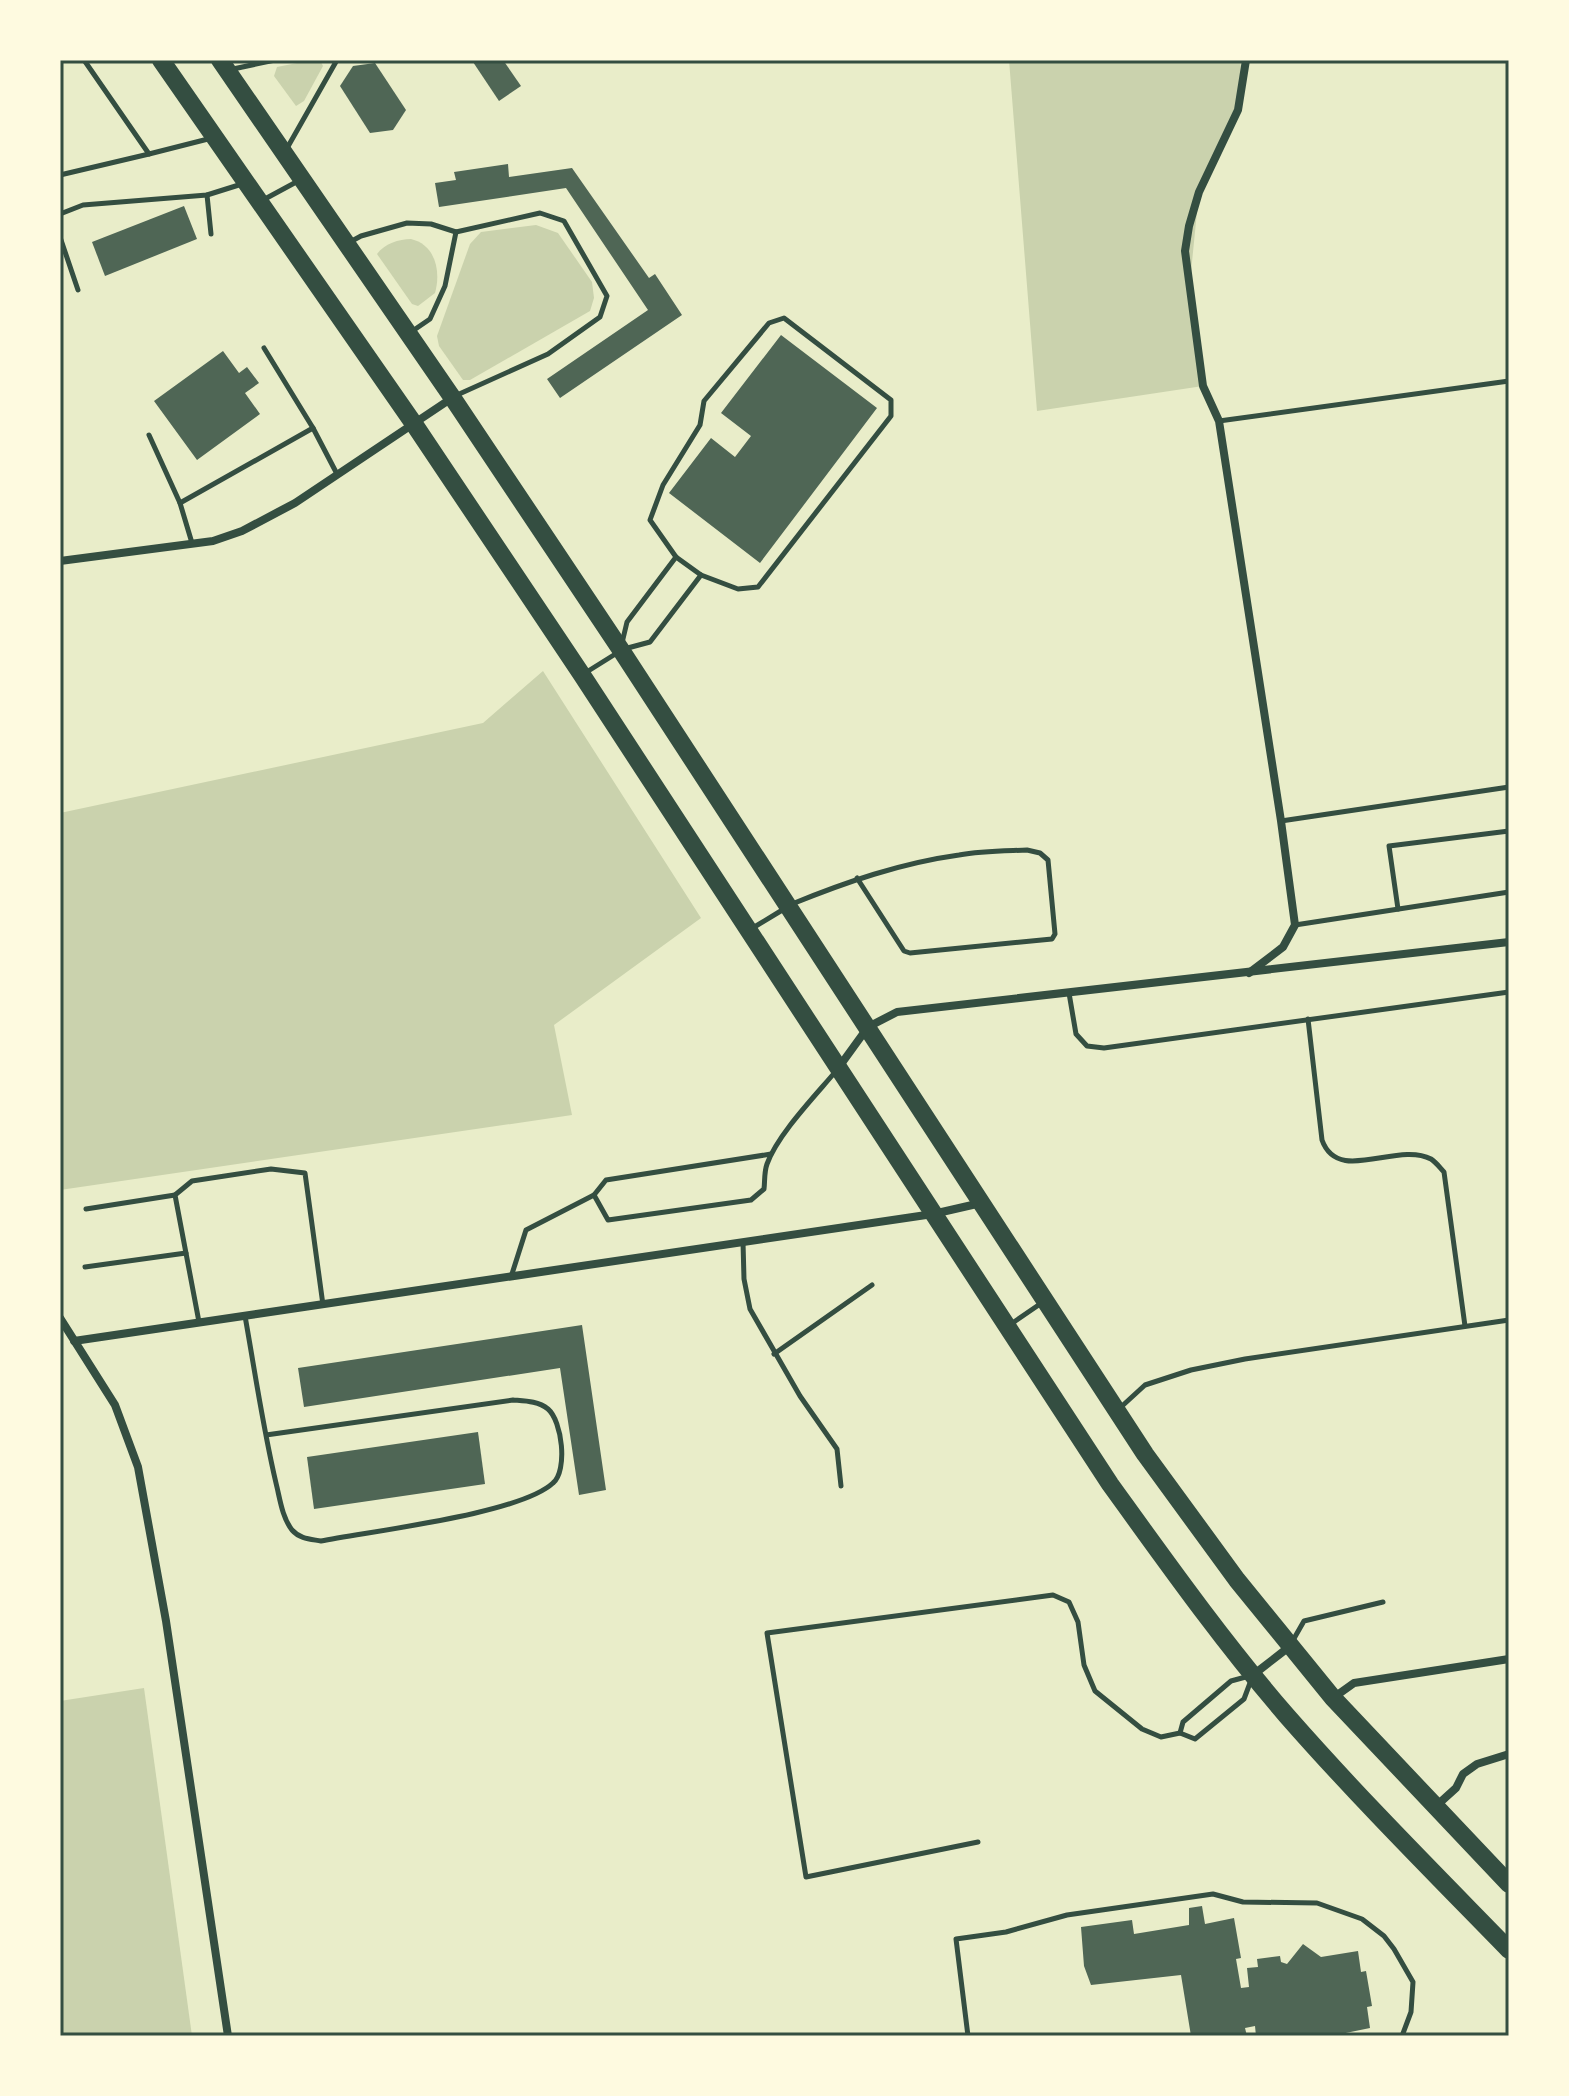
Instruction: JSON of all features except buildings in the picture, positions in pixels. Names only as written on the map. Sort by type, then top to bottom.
[{"type":"main road","points":[[161,60],[414,424],[582,675],[1118,1495],[1253,1675],[1392,1832],[1509,1950]]},
{"type":"main road","points":[[223,65],[452,397],[621,650],[1117,1411],[1194,1521],[1289,1647],[1333,1698],[1509,1884]]},
{"type":"street","points":[[1246,60],[1238,110],[1199,192],[1185,251],[1203,386],[1219,421],[1295,925],[1283,947],[1249,973]]},
{"type":"street","points":[[60,561],[213,541],[242,531],[295,503],[452,397]]},
{"type":"street","points":[[839,1068],[868,1027],[897,1012],[1509,942]]},
{"type":"street","points":[[74,1341],[933,1214],[982,1203]]},
{"type":"street","points":[[60,1318],[115,1405],[138,1467],[166,1621],[228,2036]]},
{"type":"street","points":[[1253,1675],[1289,1647]]},
{"type":"street","points":[[1333,1698],[1354,1683],[1509,1659]]},
{"type":"street","points":[[1434,1808],[1456,1788],[1463,1774],[1477,1764],[1509,1754]]},
{"type":"lane","points":[[84,60],[149,154]]},
{"type":"lane","points":[[223,65],[275,60]]},
{"type":"lane","points":[[284,155],[337,60]]},
{"type":"lane","points":[[60,175],[215,137]]},
{"type":"lane","points":[[260,202],[301,180]]},
{"type":"lane","points":[[60,214],[83,205],[207,195],[247,182]]},
{"type":"lane","points":[[207,195],[211,234]]},
{"type":"lane","points":[[346,245],[361,236],[407,223],[431,224],[456,232],[540,213],[564,221],[607,296],[600,317],[548,354],[452,397]]},
{"type":"lane","points":[[408,334],[430,319],[445,286],[456,232]]},
{"type":"lane","points":[[60,237],[78,290]]},
{"type":"lane","points":[[784,318],[891,400],[891,416],[758,587],[738,589],[701,575],[676,557],[650,520],[655,502],[700,425],[704,401],[769,323],[784,318]]},
{"type":"lane","points":[[264,348],[338,475]]},
{"type":"lane","points":[[1219,421],[1509,381]]},
{"type":"lane","points":[[180,503],[313,428]]},
{"type":"lane","points":[[149,435],[180,503],[192,544]]},
{"type":"lane","points":[[621,650],[627,622],[676,557]]},
{"type":"lane","points":[[582,675],[621,650],[650,642],[701,575]]},
{"type":"lane","points":[[1281,821],[1509,787]]},
{"type":"lane","points":[[1398,909],[1389,846],[1509,831]]},
{"type":"lane","points":[[751,930],[789,906],[857,878],[961,854],[1027,850],[1040,853],[1048,860],[1055,934],[1052,939],[910,953],[904,951],[857,878]]},
{"type":"lane","points":[[1295,925],[1509,892]]},
{"type":"lane","points":[[1069,993],[1076,1034],[1087,1046],[1104,1048],[1509,992]]},
{"type":"lane","points":[[1308,1019],[1322,1140],[1327,1154],[1340,1161],[1416,1154],[1432,1160],[1444,1172],[1465,1326]]},
{"type":"lane","points":[[594,1195],[608,1220],[751,1200],[764,1189],[766,1167],[772,1153],[839,1068]]},
{"type":"lane","points":[[511,1277],[526,1230],[594,1195],[606,1180],[772,1153]]},
{"type":"lane","points":[[86,1209],[175,1195],[192,1181],[271,1169],[305,1173],[323,1305]]},
{"type":"lane","points":[[175,1195],[199,1323]]},
{"type":"lane","points":[[743,1242],[744,1279],[750,1309],[800,1396],[837,1449],[841,1486]]},
{"type":"lane","points":[[85,1267],[186,1253]]},
{"type":"lane","points":[[774,1354],[872,1285]]},
{"type":"lane","points":[[1007,1327],[1045,1300]]},
{"type":"lane","points":[[245,1316],[266,1435],[284,1518],[294,1533],[303,1538],[321,1541],[497,1508],[554,1482],[563,1459],[555,1417],[547,1408],[532,1401],[513,1400],[266,1435]]},
{"type":"lane","points":[[1117,1411],[1145,1385],[1191,1370],[1245,1359],[1509,1320]]},
{"type":"lane","points":[[978,1842],[806,1877],[767,1633],[1053,1595],[1069,1602],[1078,1622],[1084,1665],[1095,1691],[1142,1729],[1161,1737],[1180,1733],[1195,1739],[1244,1699],[1253,1675]]},
{"type":"lane","points":[[1289,1647],[1304,1621],[1383,1602]]},
{"type":"lane","points":[[1180,1733],[1183,1722],[1231,1681],[1253,1675]]},
{"type":"lane","points":[[968,2036],[956,1939],[1006,1932],[1067,1915],[1213,1894],[1243,1902],[1317,1903],[1355,1915],[1374,1927],[1394,1949],[1413,1982],[1411,2012],[1402,2036]]},
{"type":"green space","points":[[320,60],[323,66],[304,101],[296,106],[274,76],[277,67]]},
{"type":"green space","points":[[1009,60],[1241,60],[1238,110],[1199,192],[1189,292],[1203,386],[1037,411]]},
{"type":"green space","points":[[536,225],[558,233],[592,282],[594,298],[590,311],[470,380],[463,380],[439,346],[437,336],[470,244],[481,232]]},
{"type":"green space","points":[[411,239],[426,247],[437,268],[435,293],[418,306],[412,304],[377,254],[392,243]]},
{"type":"green space","points":[[543,671],[701,918],[554,1025],[572,1115],[60,1190],[60,813],[483,723]]},
{"type":"green space","points":[[144,1688],[192,2036],[60,2036],[60,1701]]}]
